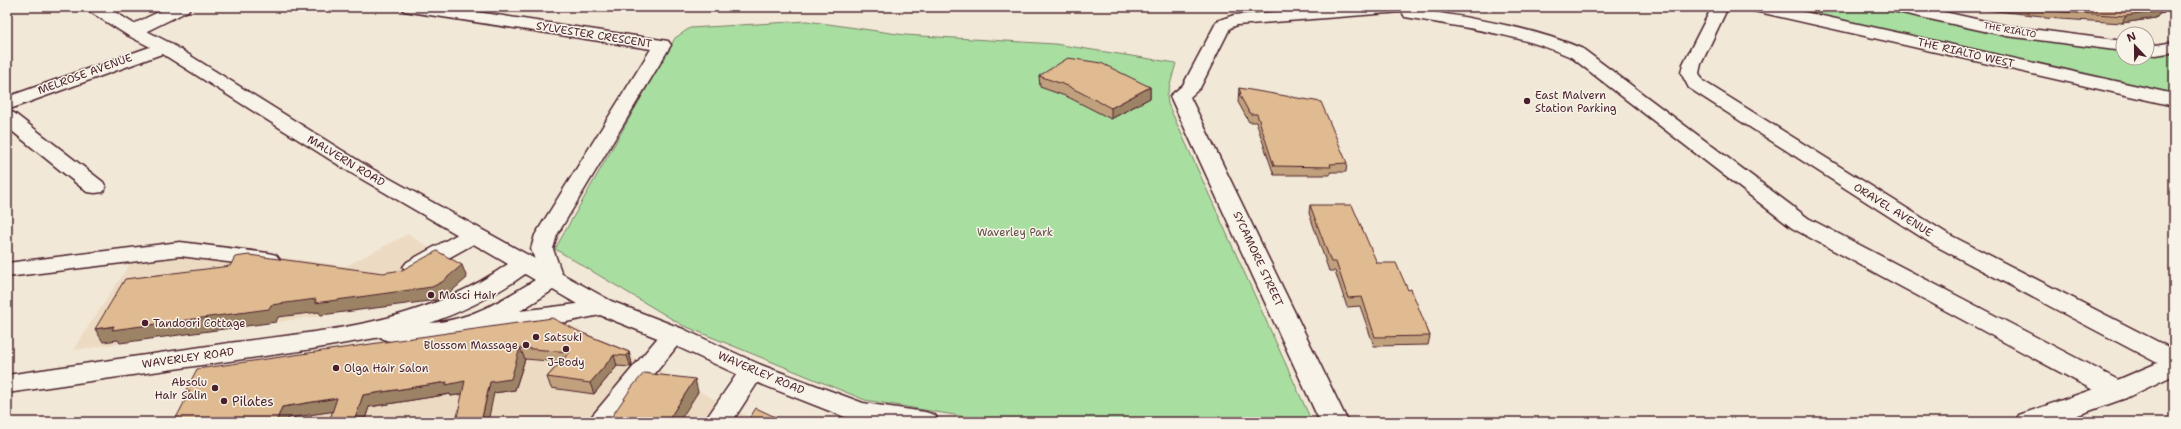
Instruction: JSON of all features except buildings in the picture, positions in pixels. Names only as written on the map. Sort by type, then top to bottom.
[{"type":"street","name":"MALVERN ROAD","points":[[95,7],[133,31],[164,46],[360,170],[473,234],[534,256],[552,280],[602,307]]},
{"type":"street","points":[[133,31],[182,7]]},
{"type":"street","name":"SYLVESTER CRESCENT","points":[[410,7],[662,45],[534,256]]},
{"type":"street","name":"ORAVEL AVENUE","points":[[1720,7],[1692,64],[1690,73],[1696,84],[1940,239],[2174,361]]},
{"type":"street","name":"THE RIALTO WEST","points":[[1759,7],[2174,100]]},
{"type":"street","name":"THE RIALTO","points":[[1899,7],[2007,31],[2115,45]]},
{"type":"street","name":"SYCAMORE STREET","points":[[1334,422],[1180,96],[1191,88],[1223,25],[1234,20],[1406,8],[1411,13],[1530,35],[1557,43],[1577,53],[1800,223],[2117,391]]},
{"type":"street","name":"MELROSE AVENUE","points":[[7,104],[36,92],[164,46]]},
{"type":"street","points":[[2155,50],[2174,47]]},
{"type":"street","points":[[7,117],[95,186]]},
{"type":"street","points":[[394,276],[399,276],[473,234]]},
{"type":"street","points":[[7,270],[180,248],[288,263]]},
{"type":"street","name":"WAVERLEY ROAD","points":[[369,332],[464,303],[492,288],[534,256]]},
{"type":"street","name":"WAVERLEY ROAD","points":[[7,384],[369,332],[433,331],[474,323],[517,302],[552,280]]},
{"type":"street","points":[[474,323],[566,314],[602,307]]},
{"type":"street","name":"WAVERLEY ROAD","points":[[602,307],[674,335],[752,371],[860,417],[925,422]]},
{"type":"street","points":[[601,422],[674,335]]},
{"type":"street","points":[[2033,421],[2117,391],[2174,365]]},
{"type":"street","points":[[718,422],[752,371]]},
{"type":"shaded area","points":[[408,234],[467,272],[464,281],[447,295],[437,300],[73,350],[135,256],[188,245],[346,266]]},
{"type":"shaded area","points":[[562,321],[759,422],[180,422]]},
{"type":"green space","points":[[1782,7],[1877,7],[2009,34],[2115,48],[2115,66],[2155,66],[2155,54],[2174,54],[2174,95]]},
{"type":"green space","name":"Waverley Park","points":[[807,21],[905,35],[1055,44],[1176,63],[1167,96],[1168,104],[1312,422],[996,422],[865,400],[682,325],[555,249],[675,38],[690,28]]},
{"type":"place","name":"East Malvern Station Parking","points":[[1527,101]]},
{"type":"place","name":"Masci Hair","points":[[431,295]]},
{"type":"place","name":"Tandoori Cottage","points":[[145,323]]},
{"type":"place","name":"Satsuki","points":[[536,337]]},
{"type":"place","name":"Blossom Massage","points":[[526,345]]},
{"type":"place","name":"J-Body","points":[[566,349]]},
{"type":"place","name":"Olga Hair Salon","points":[[336,368]]},
{"type":"place","name":"Absolu Hair Salin","points":[[215,388]]},
{"type":"place","name":"Pilates","points":[[224,401]]}]
